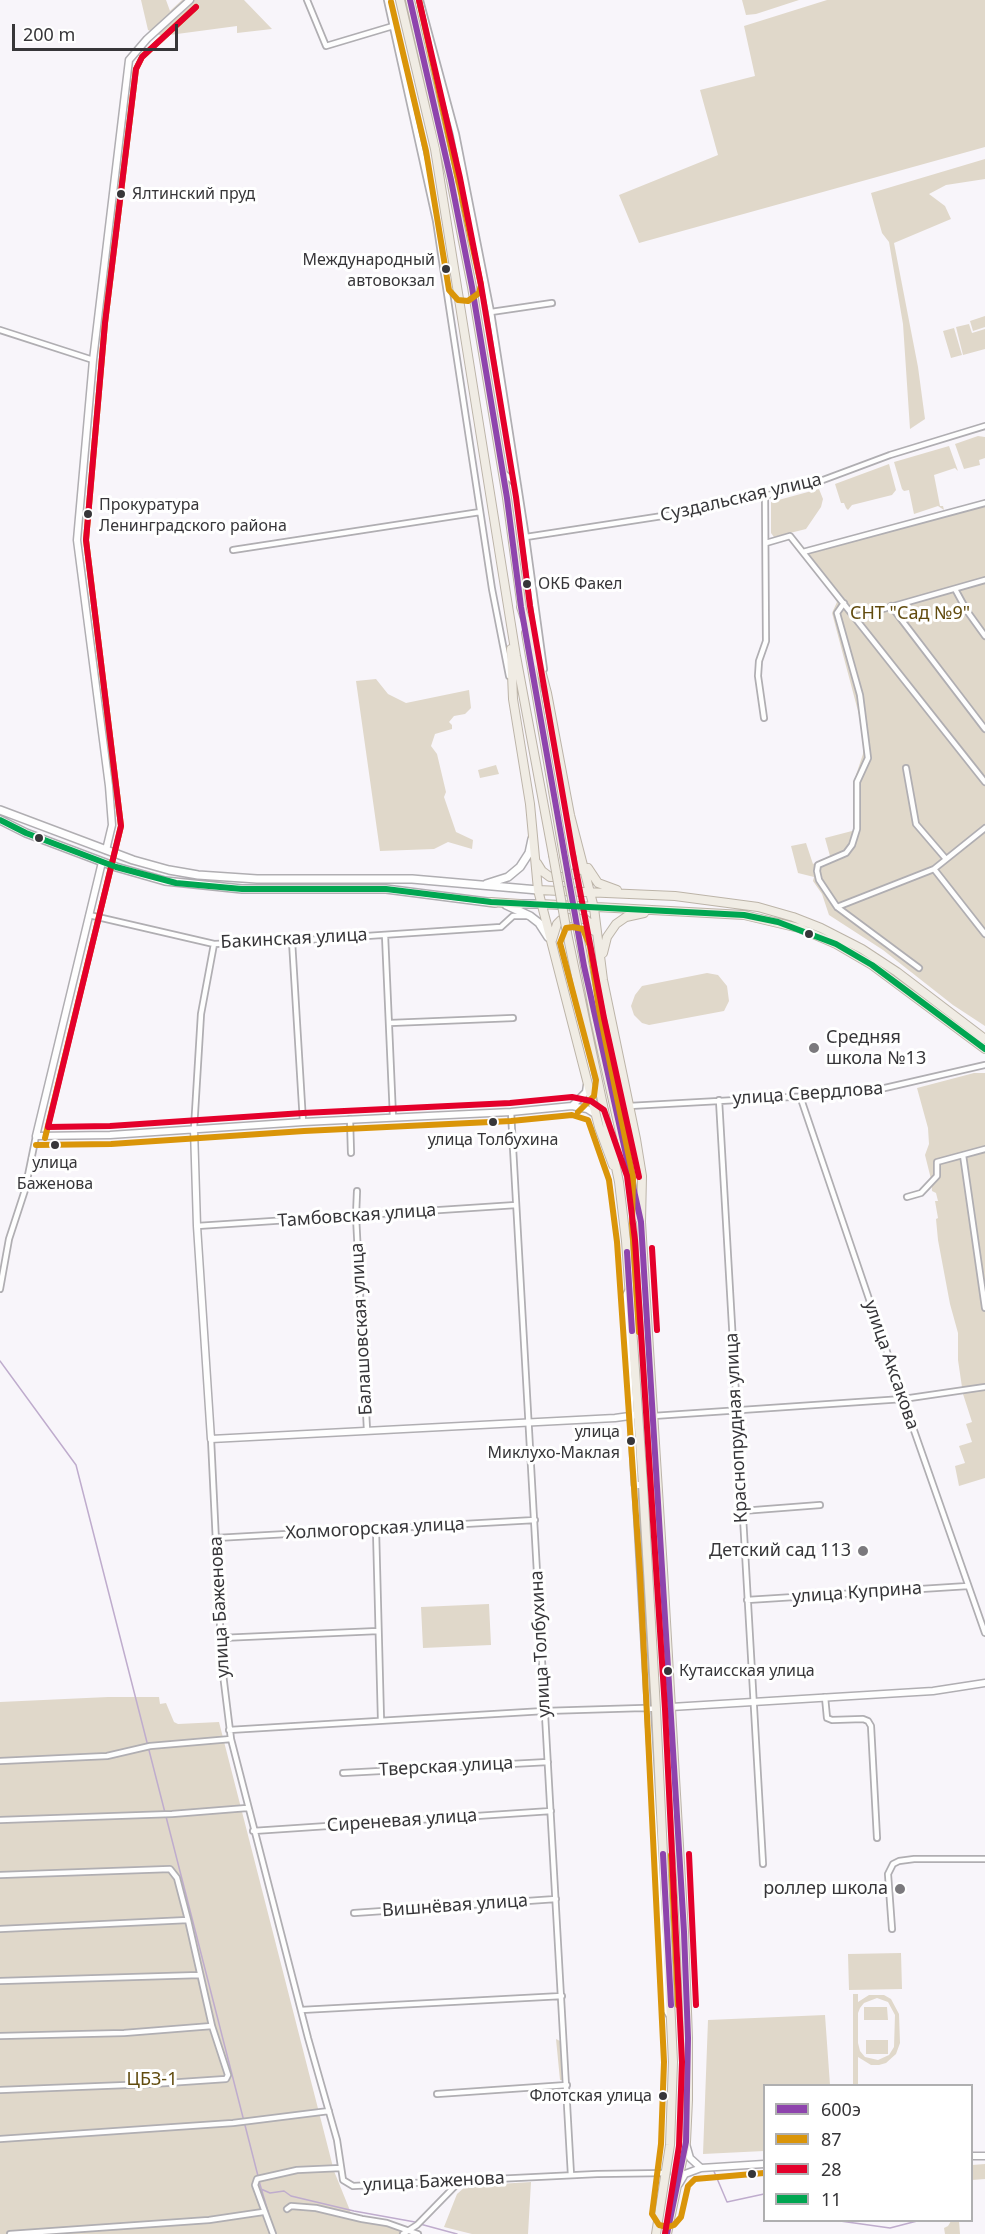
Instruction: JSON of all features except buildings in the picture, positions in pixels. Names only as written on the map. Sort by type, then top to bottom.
[{"type":"main road","points":[[400,0],[440,176],[510,616],[567,933],[618,1178],[626,1241],[634,1415],[649,1572],[672,2019],[673,2096],[667,2173],[656,2234]]},
{"type":"main road","points":[[410,0],[451,180],[472,287],[503,473],[521,607],[595,1020],[641,1222]]},
{"type":"main road","points":[[440,176],[451,180]]},
{"type":"main road","points":[[458,288],[466,292],[472,287]]},
{"type":"main road","points":[[521,607],[547,693],[559,763],[591,892],[601,967],[642,1176],[641,1222],[671,1707],[688,2038],[686,2142],[668,2231]]},
{"type":"main road","points":[[510,616],[513,699],[526,774],[538,890],[596,1114],[618,1178]]},
{"type":"main road","points":[[0,810],[106,850],[169,870],[219,877],[405,879],[538,890],[675,896],[758,908],[821,928],[876,958],[985,1039]]},
{"type":"main road","points":[[0,820],[26,833],[102,862],[165,881],[194,885],[242,889],[386,889],[491,902],[756,917],[789,925],[842,947],[876,968],[985,1049]]},
{"type":"main road","points":[[478,886],[505,878],[520,867],[529,853],[532,828]]},
{"type":"main road","points":[[102,862],[106,850]]},
{"type":"main road","points":[[534,856],[540,869],[546,875],[554,878],[569,877],[579,870],[581,853]]},
{"type":"main road","points":[[581,853],[598,883],[632,894]]},
{"type":"main road","points":[[491,902],[520,910],[534,919],[551,942]]},
{"type":"main road","points":[[601,967],[607,937],[616,924],[632,915],[667,911]]},
{"type":"main road","points":[[551,942],[559,922],[573,918],[590,922],[599,944]]},
{"type":"main road","points":[[649,1572],[663,1570]]},
{"type":"main road","points":[[672,2040],[688,2038]]},
{"type":"main road","points":[[660,2211],[665,2218],[673,2213]]},
{"type":"main road","points":[[658,2225],[664,2221],[667,2222],[668,2231]]},
{"type":"street","points":[[106,850],[112,825],[109,786],[78,547],[83,460],[129,60],[147,39],[190,0]]},
{"type":"street","points":[[307,0],[326,46],[393,26]]},
{"type":"street","points":[[387,0],[429,184],[446,280],[480,512],[513,699]]},
{"type":"street","points":[[420,0],[460,155],[491,312],[529,555],[547,693]]},
{"type":"street","points":[[456,206],[460,155]]},
{"type":"street","points":[[429,184],[431,180],[440,176]]},
{"type":"street","points":[[446,280],[454,259]]},
{"type":"street","points":[[491,312],[552,303]]},
{"type":"street","points":[[0,330],[93,360]]},
{"type":"street","name":"Суздальская улица","points":[[526,537],[682,513],[765,496],[823,480],[890,455],[985,426]]},
{"type":"street","points":[[471,451],[485,460]]},
{"type":"street","points":[[503,473],[518,486]]},
{"type":"street","points":[[764,718],[758,676],[759,661],[766,641],[765,496]]},
{"type":"street","points":[[803,552],[985,503]]},
{"type":"street","points":[[233,550],[480,512]]},
{"type":"street","points":[[766,543],[790,536],[985,782]]},
{"type":"street","points":[[855,617],[985,580]]},
{"type":"street","points":[[955,589],[985,636]]},
{"type":"street","points":[[844,603],[837,613],[860,694],[868,758],[857,782],[857,829],[852,846],[846,853],[818,865],[817,871],[819,880],[837,907],[919,968]]},
{"type":"street","points":[[891,606],[985,729]]},
{"type":"street","points":[[906,768],[916,824],[946,859]]},
{"type":"street","points":[[837,907],[934,869],[983,829],[985,836]]},
{"type":"street","points":[[0,1288],[9,1239],[25,1190],[102,862]]},
{"type":"street","points":[[934,869],[985,934]]},
{"type":"street","name":"Бакинская улица","points":[[89,915],[214,944],[501,927],[516,915],[534,919]]},
{"type":"street","points":[[385,934],[393,1117]]},
{"type":"street","points":[[292,941],[303,1122]]},
{"type":"street","name":"улица Баженова","points":[[214,944],[201,1014],[194,1129],[197,1226],[221,1638],[229,1730],[253,1831],[338,2140],[343,2180],[353,2186],[571,2175],[667,2173]]},
{"type":"street","points":[[390,1023],[513,1018]]},
{"type":"street","name":"улица Свердлова","points":[[629,1106],[872,1092],[984,1065]]},
{"type":"street","points":[[572,1106],[586,1092],[587,1080]]},
{"type":"street","name":"улица Аксакова","points":[[800,1096],[985,1633]]},
{"type":"street","name":"Краснопрудная улица","points":[[718,1100],[763,1864]]},
{"type":"street","points":[[36,1136],[110,1135],[350,1119],[511,1112],[572,1106],[591,1110],[596,1114]]},
{"type":"street","name":"улица Толбухина","points":[[511,1112],[571,2175]]},
{"type":"street","points":[[350,1119],[351,1153]]},
{"type":"street","points":[[907,1197],[921,1193],[937,1176],[938,1162],[985,1149]]},
{"type":"street","points":[[963,1155],[985,1308]]},
{"type":"street","name":"Балашовская улица","points":[[357,1191],[356,1216],[367,1430]]},
{"type":"street","name":"Тамбовская улица","points":[[197,1226],[516,1205]]},
{"type":"street","points":[[653,1416],[903,1399],[985,1387]]},
{"type":"street","points":[[211,1439],[615,1418],[634,1415],[631,1429],[639,1485],[641,1617],[646,1708],[665,2009],[672,2019]]},
{"type":"street","points":[[615,1418],[627,1423],[631,1429]]},
{"type":"street","points":[[742,1511],[820,1505]]},
{"type":"street","name":"Холмогорская улица","points":[[216,1538],[535,1521]]},
{"type":"street","points":[[376,1530],[381,1720]]},
{"type":"street","name":"улица Куприна","points":[[747,1600],[968,1586]]},
{"type":"street","points":[[641,1617],[651,1616]]},
{"type":"street","points":[[221,1638],[378,1631]]},
{"type":"street","points":[[671,1707],[933,1691],[985,1683]]},
{"type":"street","points":[[825,1697],[827,1718],[832,1720],[863,1719],[871,1726],[877,1838]]},
{"type":"street","points":[[229,1730],[381,1720],[656,1709]]},
{"type":"street","points":[[0,1761],[107,1756],[147,1746],[231,1739]]},
{"type":"street","name":"Тверская улица","points":[[343,1773],[548,1762]]},
{"type":"street","points":[[0,1820],[172,1814],[247,1808]]},
{"type":"street","name":"Сиреневая улица","points":[[253,1831],[551,1811]]},
{"type":"street","points":[[892,1929],[888,1874],[893,1864],[914,1859],[985,1859]]},
{"type":"street","points":[[0,1875],[170,1869],[177,1878],[213,2026],[228,2075],[226,2079],[152,2084],[0,2090]]},
{"type":"street","name":"Вишнёвая улица","points":[[354,1913],[556,1899]]},
{"type":"street","points":[[0,1929],[188,1920]]},
{"type":"street","points":[[0,1982],[200,1975]]},
{"type":"street","points":[[301,2010],[562,1996]]},
{"type":"street","points":[[0,2036],[124,2032],[213,2026]]},
{"type":"street","points":[[437,2094],[567,2085]]},
{"type":"street","points":[[0,2139],[233,2124],[329,2111]]},
{"type":"street","points":[[686,2142],[690,2158],[700,2168]]},
{"type":"street","points":[[677,2190],[685,2174],[700,2168],[763,2164]]},
{"type":"street","points":[[273,2234],[270,2223],[263,2212],[255,2185],[257,2179],[297,2170],[341,2168]]},
{"type":"street","points":[[407,2233],[460,2181]]},
{"type":"street","points":[[287,2209],[291,2206],[316,2208],[387,2223],[407,2233],[418,2234]]},
{"type":"street","points":[[10,2234],[209,2220],[263,2212]]},
{"type":"green space","points":[[141,0],[166,0],[170,11],[182,0],[244,0],[272,29],[237,33],[237,26],[162,36],[148,30]]},
{"type":"green space","points":[[742,0],[799,0],[746,15]]},
{"type":"green space","points":[[827,0],[985,0],[985,147],[639,243],[619,195],[718,155],[700,90],[755,76],[744,26]]},
{"type":"green space","points":[[985,159],[985,179],[946,185],[929,194],[945,206],[951,219],[894,243],[918,367],[925,419],[910,429],[903,324],[889,242],[882,233],[871,193]]},
{"type":"green space","points":[[985,316],[985,327],[973,331],[970,321]]},
{"type":"green space","points":[[969,324],[972,333],[985,329],[985,349],[963,355],[956,327]]},
{"type":"green space","points":[[954,328],[962,355],[951,358],[943,331]]},
{"type":"green space","points":[[978,436],[985,437],[985,458],[979,460],[980,465],[964,469],[955,444]]},
{"type":"green space","points":[[949,446],[958,471],[955,468],[934,475],[940,506],[943,506],[944,510],[938,506],[914,514],[909,490],[902,489],[894,462]]},
{"type":"green space","points":[[889,464],[896,490],[892,495],[852,505],[848,510],[844,503],[841,503],[835,484]]},
{"type":"green space","points":[[819,489],[823,499],[821,507],[806,529],[774,537],[771,533],[771,502]]},
{"type":"green space","name":"СНТ \"Сад №9\"","points":[[985,502],[985,1026],[953,1005],[883,950],[829,915],[822,894],[813,881],[814,877],[798,873],[791,846],[806,843],[813,864],[830,856],[825,838],[852,831],[853,833],[856,775],[863,754],[863,730],[832,613],[837,602],[806,554]]},
{"type":"green space","points":[[376,679],[388,694],[406,703],[469,690],[471,708],[465,714],[454,716],[449,722],[452,729],[435,734],[431,746],[437,754],[446,792],[444,797],[456,832],[473,840],[472,849],[448,842],[434,849],[380,851],[356,681]]},
{"type":"green space","points":[[496,765],[499,774],[480,778],[478,770]]},
{"type":"green space","points":[[707,973],[718,975],[727,986],[729,1001],[724,1011],[649,1025],[642,1023],[634,1015],[631,1006],[642,986]]},
{"type":"green space","points":[[974,1073],[985,1073],[985,1478],[959,1486],[955,1466],[965,1463],[959,1446],[972,1442],[966,1424],[972,1422],[963,1394],[958,1360],[958,1333],[938,1240],[935,1201],[938,1201],[936,1193],[932,1191],[925,1155],[929,1144],[928,1128],[917,1088]]},
{"type":"green space","points":[[489,1604],[491,1645],[423,1648],[421,1607]]},
{"type":"green space","name":"ЦБЗ-1","points":[[159,1697],[160,1704],[166,1703],[174,1722],[178,1724],[219,1722],[334,2171],[351,2213],[415,2234],[0,2234],[0,1702]]},
{"type":"green space","points":[[901,1953],[902,1989],[849,1990],[848,1954]]},
{"type":"green space","points":[[853,1994],[858,1994],[858,2002],[869,1995],[884,1995],[891,1999],[899,2014],[900,2043],[896,2054],[886,2063],[879,2065],[871,2065],[858,2057],[858,2084],[853,2084]],"holes":[[[877,1998],[888,2002],[895,2015],[894,2047],[889,2055],[878,2060],[865,2057],[858,2043],[860,2008],[864,2003]]]},
{"type":"green space","points":[[864,2007],[887,2007],[888,2020],[864,2020]]},
{"type":"green space","points":[[825,2015],[830,2084],[763,2084],[763,2151],[703,2154],[708,2020]]},
{"type":"green space","points":[[556,2039],[560,2041],[562,2080],[560,2080]]},
{"type":"green space","points":[[866,2040],[888,2040],[888,2054],[866,2054]]},
{"type":"green space","points":[[985,2164],[985,2179],[973,2180],[973,2165]]},
{"type":"green space","points":[[531,2182],[528,2234],[472,2234],[444,2227],[457,2194],[466,2186]]},
{"type":"green space","points":[[950,2222],[959,2222],[960,2234],[945,2234],[944,2228]]},
{"type":"waterway","points":[[0,1361],[76,1465],[258,2176]]},
{"type":"waterway","points":[[713,2169],[727,2202],[763,2194]]},
{"type":"waterway","points":[[259,2181],[271,2222]]},
{"type":"waterway","points":[[261,2189],[270,2193],[284,2191],[291,2196],[354,2211],[415,2222]]},
{"type":"waterway","points":[[847,2222],[890,2228],[913,2222]]},
{"type":"waterway","points":[[420,2224],[457,2234]]},
{"type":"transit line","name":"600э","points":[[410,0],[451,180],[472,287],[507,498],[521,607],[584,966],[641,1222],[684,1932],[688,2038],[686,2142],[667,2234]]},
{"type":"transit line","name":"87","points":[[391,2],[426,151],[449,290],[458,300],[468,301],[479,293],[481,285],[419,0]]},
{"type":"transit line","name":"28","points":[[419,0],[460,178],[481,285],[516,497],[530,606],[573,854],[604,1018],[639,1177]]},
{"type":"transit line","name":"87","points":[[45,1138],[121,826],[86,540],[105,323],[136,69],[142,57],[196,7]]},
{"type":"transit line","name":"28","points":[[196,7],[142,57],[136,69],[105,323],[86,540],[121,826],[48,1127],[110,1126],[303,1113],[510,1103],[572,1097],[591,1101],[604,1110],[627,1176],[635,1240],[665,1709],[682,2062],[679,2146],[665,2234]]},
{"type":"transit line","name":"11","points":[[0,820],[26,833],[116,867],[176,883],[242,889],[386,889],[491,902],[744,915],[778,922],[836,944],[872,965],[985,1049]]},
{"type":"transit line","name":"87","points":[[578,1112],[594,1096],[596,1080],[560,943],[566,928],[573,927],[583,929],[590,946],[599,1009],[633,1177],[632,1223],[639,1332]]},
{"type":"transit line","name":"87","points":[[36,1145],[111,1144],[304,1131],[511,1121],[572,1115],[588,1120],[609,1180],[617,1242],[640,1573],[664,2062],[661,2144],[652,2214],[659,2225],[668,2227],[674,2225],[681,2217],[688,2186],[695,2179],[763,2173]]},
{"type":"transit line","name":"28","points":[[652,1248],[657,1330]]},
{"type":"transit line","name":"600э","points":[[627,1252],[632,1331]]},
{"type":"transit line","name":"600э","points":[[663,1854],[671,2005]]},
{"type":"transit line","name":"28","points":[[689,1854],[696,2005]]},
{"type":"transit line","name":"87","points":[[671,1855],[678,2005]]},
{"type":"place","name":"Ялтинский пруд","points":[[121,194]]},
{"type":"place","name":"Международный автовокзал","points":[[446,269]]},
{"type":"place","name":"Прокуратура Ленинградского района","points":[[88,514]]},
{"type":"place","name":"ОКБ Факел","points":[[527,584]]},
{"type":"place","name":"Средняя школа №13","points":[[814,1048]]},
{"type":"place","name":"улица Толбухина","points":[[493,1122]]},
{"type":"place","name":"улица Баженова","points":[[55,1145]]},
{"type":"place","name":"улица Миклухо-Маклая","points":[[631,1441]]},
{"type":"place","name":"Детский сад 113","points":[[863,1551]]},
{"type":"place","name":"Кутаисская улица","points":[[668,1671]]},
{"type":"place","name":"роллер школа","points":[[900,1889]]},
{"type":"place","name":"Флотская улица","points":[[663,2096]]}]
